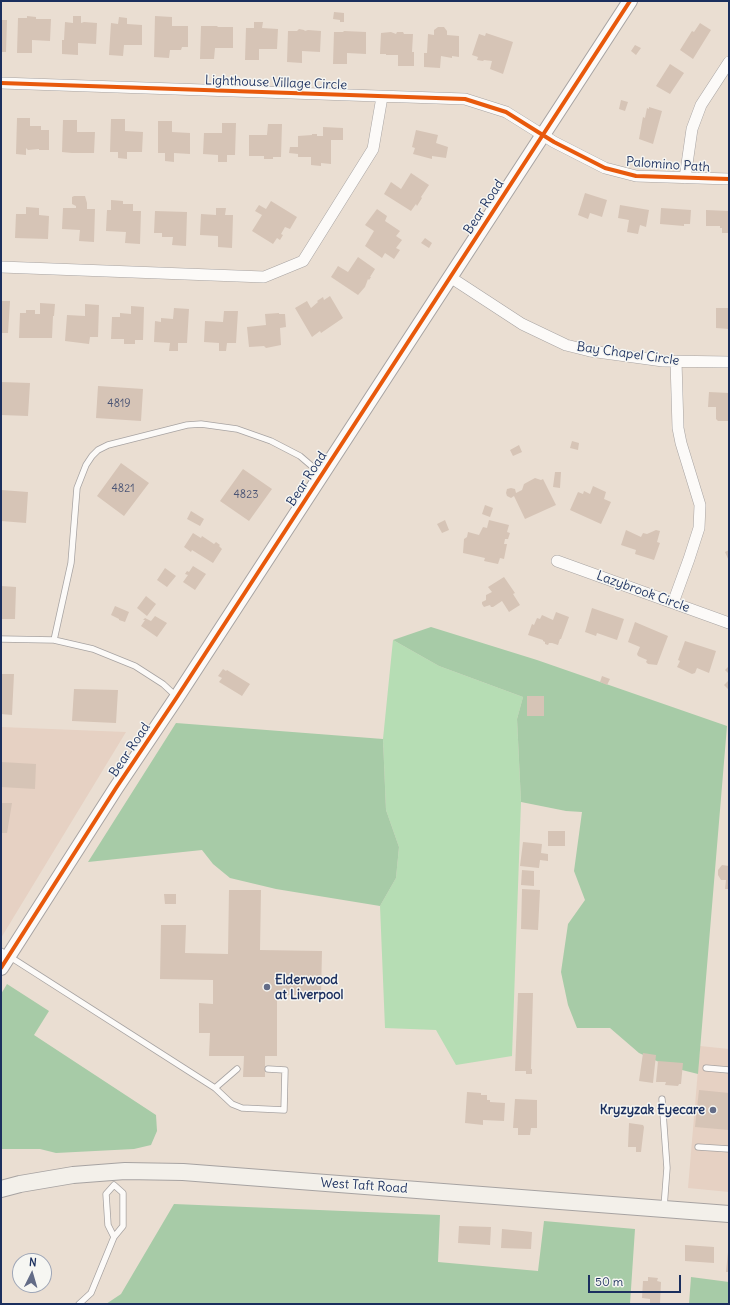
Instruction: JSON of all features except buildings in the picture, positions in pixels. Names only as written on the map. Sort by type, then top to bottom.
[{"type":"main road","name":"West Taft Road","points":[[1,1189],[20,1184],[73,1175],[114,1178],[125,1171],[183,1172],[729,1214]]},
{"type":"street","name":"Bear Road","points":[[3,958],[177,697],[630,1]]},
{"type":"street","points":[[686,178],[692,129],[701,105],[729,62]]},
{"type":"street","name":"Lighthouse Village Circle","points":[[1,83],[465,99],[506,112],[542,135]]},
{"type":"street","points":[[1,267],[264,277],[303,261],[373,149],[382,97]]},
{"type":"street","name":"Palomino Path","points":[[542,135],[605,168],[636,176],[729,179]]},
{"type":"street","name":"Bay Chapel Circle","points":[[450,277],[522,324],[566,345],[590,351],[676,361],[729,362]]},
{"type":"street","points":[[673,603],[699,528],[700,505],[681,443],[678,428],[676,361]]},
{"type":"street","name":"Lazybrook Circle","points":[[557,562],[729,623]]},
{"type":"lane","points":[[54,640],[71,562],[77,488],[86,465],[98,450],[108,445],[179,427],[201,424],[237,429],[271,441],[300,456],[322,475]]},
{"type":"lane","points":[[1,639],[54,640],[93,649],[135,666],[163,684],[177,697]]},
{"type":"lane","points":[[3,958],[215,1088],[232,1104],[242,1108],[284,1110],[285,1070],[268,1069]]},
{"type":"lane","points":[[706,1068],[729,1070]]},
{"type":"lane","points":[[215,1088],[237,1069]]},
{"type":"lane","points":[[662,1099],[667,1168],[664,1209]]},
{"type":"lane","points":[[698,1147],[729,1149]]},
{"type":"lane","points":[[114,1178],[106,1194],[108,1225],[114,1237]]},
{"type":"lane","points":[[79,1304],[91,1293],[114,1237],[123,1226],[123,1193],[114,1178]]},
{"type":"shaded area","points":[[1,727],[126,732],[1,938]]},
{"type":"shaded area","points":[[700,1046],[729,1049],[729,1192],[688,1188]]},
{"type":"green space","points":[[431,627],[537,660],[727,726],[698,1074],[670,1067],[639,1053],[610,1028],[577,1028],[568,1005],[561,972],[568,924],[585,900],[574,871],[582,812],[566,811],[521,802],[517,719],[523,697],[439,666],[393,640]]},
{"type":"green space","points":[[393,640],[439,666],[523,697],[517,719],[521,802],[512,1056],[456,1065],[436,1030],[385,1028],[380,906],[396,878],[399,847],[386,810],[383,739]]},
{"type":"green space","points":[[176,723],[383,739],[386,810],[399,847],[396,878],[380,906],[276,889],[230,878],[213,864],[202,850],[88,862]]},
{"type":"green space","points":[[7,984],[49,1011],[34,1035],[156,1115],[157,1131],[151,1145],[134,1149],[56,1153],[40,1149],[1,1149],[1,994]]},
{"type":"green space","points":[[174,1204],[440,1215],[438,1262],[538,1271],[544,1221],[635,1229],[630,1304],[106,1304],[121,1294]]},
{"type":"green space","points":[[691,1277],[729,1282],[729,1304],[689,1304]]},
{"type":"cycle path","points":[[1,968],[116,788],[177,697],[630,1]]},
{"type":"cycle path","points":[[1,83],[465,99],[506,112],[554,142],[605,168],[636,176],[729,179]]},
{"type":"place","name":"Elderwood at Liverpool","points":[[267,987]]},
{"type":"place","name":"Kryzyzak Eyecare","points":[[713,1110]]}]
